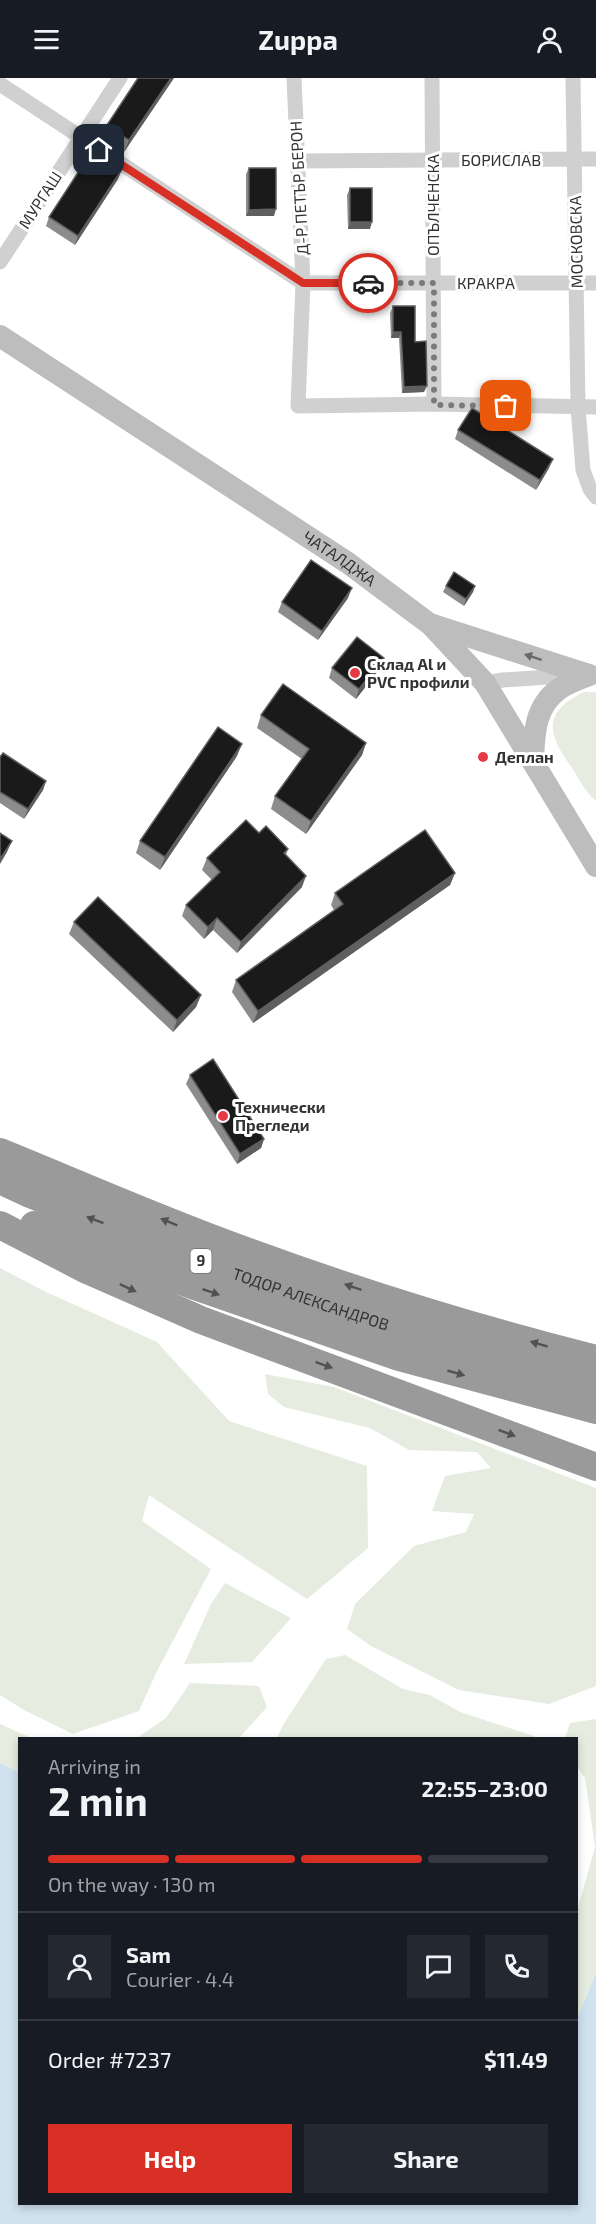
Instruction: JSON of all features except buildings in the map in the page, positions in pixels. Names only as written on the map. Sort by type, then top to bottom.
[{"type":"highway","points":[[0,1152],[228,1244],[380,1296],[596,1359]]},
{"type":"highway","name":"ТОДОР АЛЕКСАНДРОВ","points":[[0,1180],[403,1344],[596,1382]]},
{"type":"highway","name":"ТОДОР АЛЕКСАНДРОВ","points":[[0,1210],[189,1284],[403,1344],[596,1410]]},
{"type":"highway","points":[[0,1225],[87,1270],[201,1320],[596,1467]]},
{"type":"main road","name":"ЧАТАЛДЖА","points":[[0,336],[348,563],[431,625],[485,683],[596,866]]},
{"type":"main road","points":[[0,351],[34,358]]},
{"type":"main road","points":[[431,625],[592,675]]},
{"type":"main road","points":[[533,762],[535,728],[541,709],[557,690],[592,675]]},
{"type":"street","name":"МУРГАШ","points":[[0,262],[120,78]]},
{"type":"street","name":"Д-Р ПЕТЪР БЕРОН","points":[[294,78],[303,283],[298,406],[434,405]]},
{"type":"street","name":"ОПЪЛЧЕНСКА","points":[[432,78],[434,405]]},
{"type":"street","name":"МОСКОВСКА","points":[[573,78],[578,407],[583,470],[590,489],[596,497]]},
{"type":"street","points":[[0,84],[303,283]]},
{"type":"street","name":"БОРИСЛАВ","points":[[298,161],[596,159]]},
{"type":"street","name":"КРАКРА","points":[[303,283],[596,283]]},
{"type":"street","points":[[434,405],[596,406]]},
{"type":"street","points":[[485,683],[592,675]]},
{"type":"shaded area","points":[[584,692],[596,692],[596,801],[584,787],[559,747],[553,727],[554,717],[560,709]]},
{"type":"shaded area","points":[[0,1268],[44,1291],[157,1342],[229,1421],[367,1466],[368,1548],[307,1599],[149,1495],[142,1521],[211,1569],[157,1671],[139,1711],[73,1734],[24,1710],[0,1695]]},
{"type":"shaded area","points":[[265,1374],[334,1387],[596,1488],[596,1686],[549,1704],[459,1690],[371,1646],[347,1629],[355,1604],[414,1546],[466,1532],[474,1514],[432,1511],[445,1476],[491,1468],[477,1452],[409,1450],[370,1428],[284,1407],[268,1394]]},
{"type":"shaded area","points":[[225,1583],[291,1618],[252,1662],[184,1664],[211,1604]]},
{"type":"shaded area","points":[[345,1655],[403,1689],[430,1695],[460,1712],[535,1737],[277,1737],[326,1659]]},
{"type":"shaded area","points":[[190,1683],[259,1686],[267,1707],[240,1737],[138,1737],[166,1718]]},
{"type":"shaded area","points":[[596,1719],[596,1973],[578,2016],[578,1908],[595,1847],[585,1778],[578,1768],[578,1737],[565,1737],[570,1723]]},
{"type":"shaded area","points":[[0,1724],[29,1737],[18,1737],[18,1772],[0,1763]]},
{"type":"water","points":[[0,1763],[18,1772],[18,2205],[578,2205],[578,2016],[596,1973],[596,2224],[0,2224]]},
{"type":"way so far","points":[[368,283],[434,283],[434,405],[506,406]]},
{"type":"place","name":"Склад Al и PVC профили","points":[[355,673]]},
{"type":"place","name":"Деплан","points":[[483,757]]},
{"type":"place","name":"Технически Прегледи","points":[[223,1116]]},
{"type":"route","points":[[99,150],[303,283],[368,283]]}]
